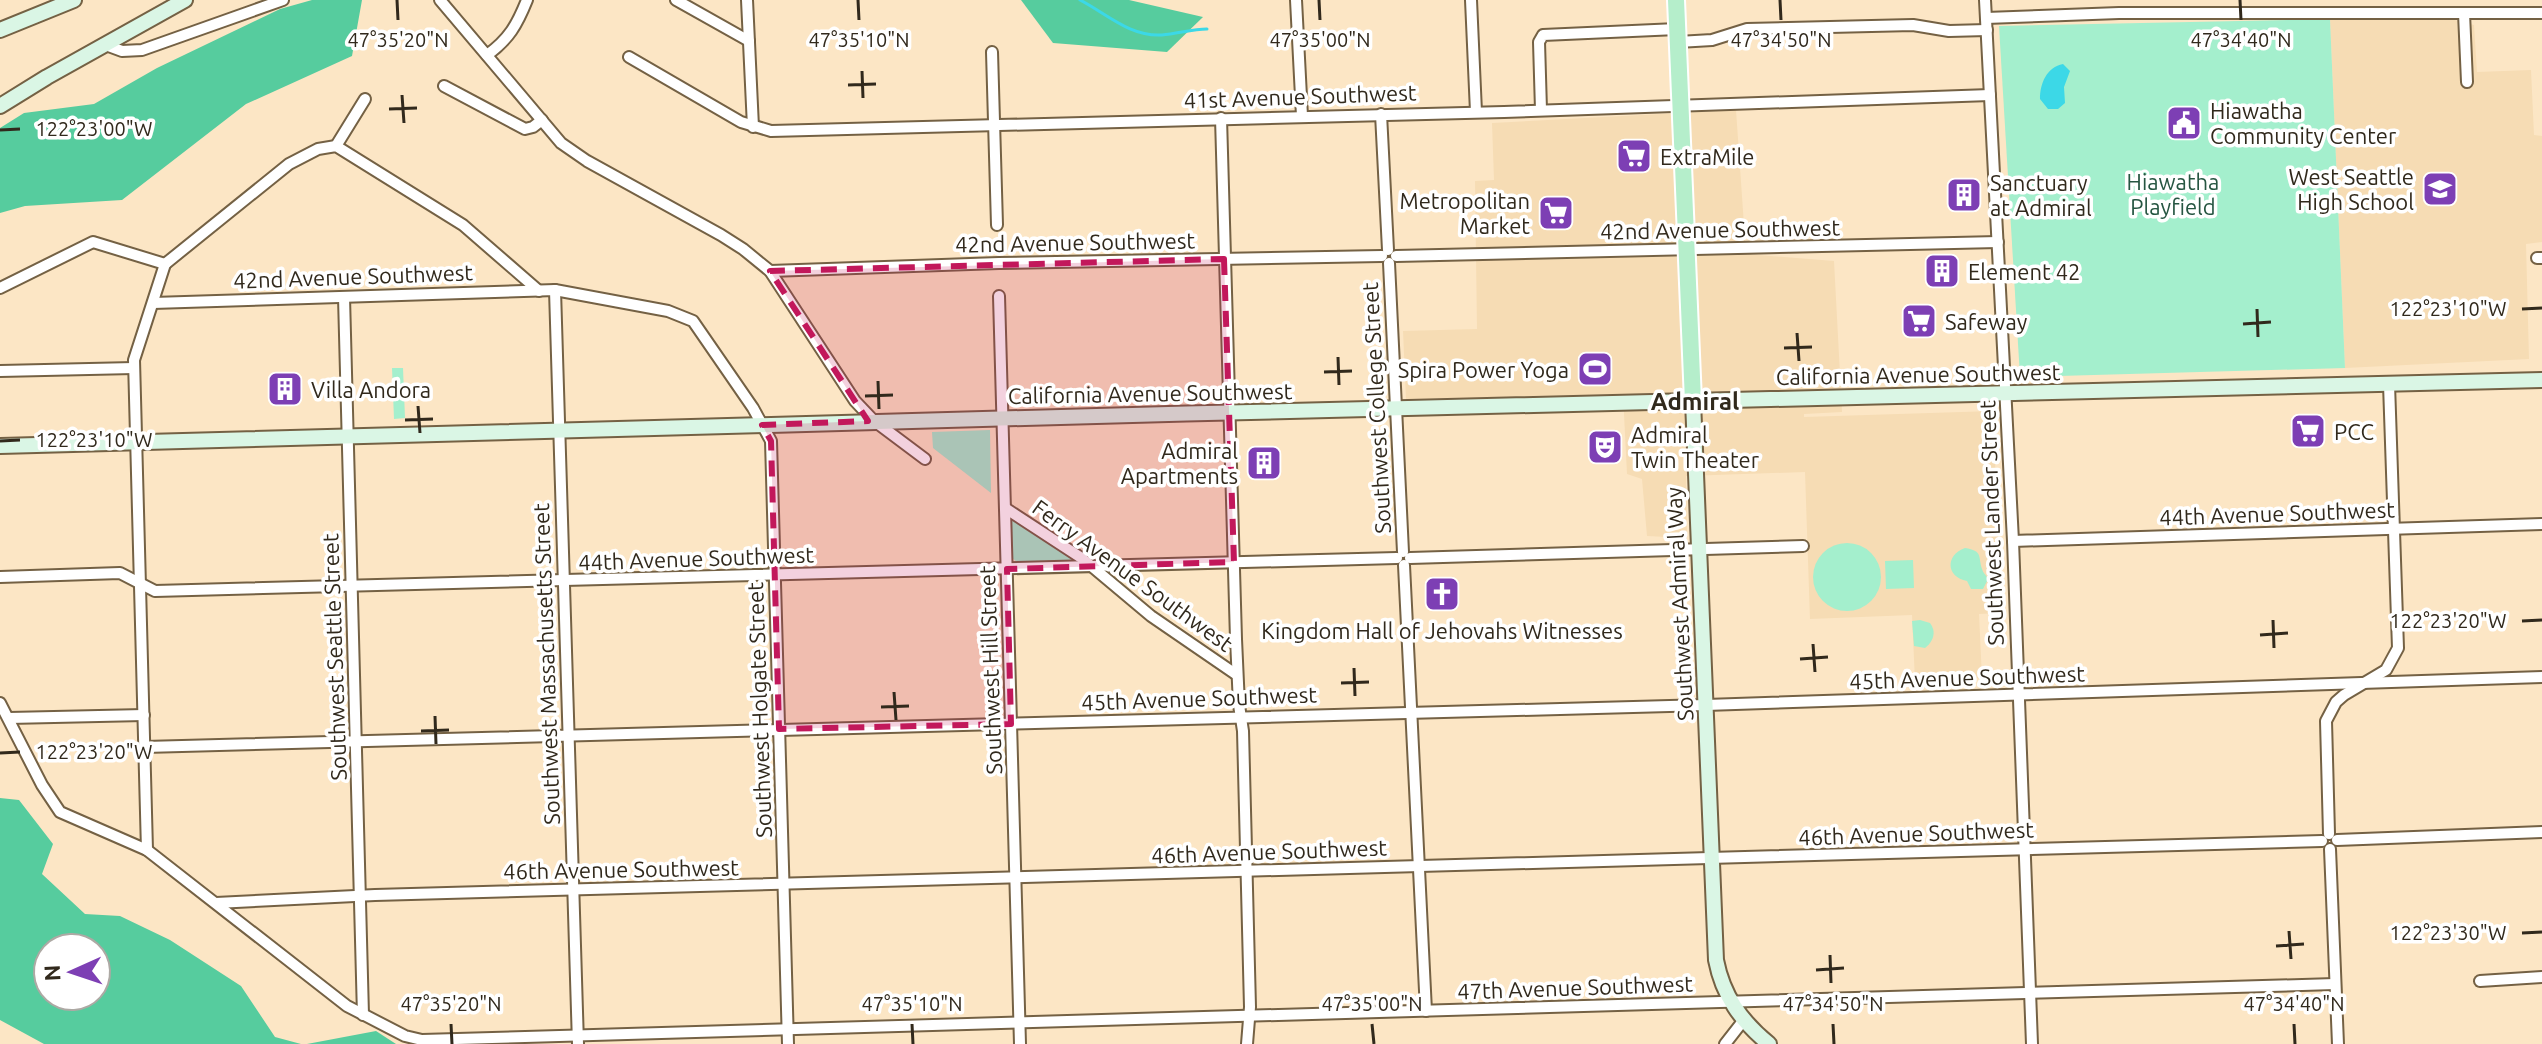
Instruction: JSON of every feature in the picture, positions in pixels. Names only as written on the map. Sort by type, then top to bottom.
[{"type":"main road","points":[[0,30],[74,0]]},
{"type":"main road","points":[[0,106],[103,44],[185,0]]},
{"type":"main road","name":"Southwest Admiral Way","points":[[1676,0],[1716,960],[1730,1003],[1743,1021],[1769,1044]]},
{"type":"main road","name":"California Avenue Southwest","points":[[0,446],[873,420],[2542,380]]},
{"type":"street","points":[[103,44],[122,51],[142,50],[283,0]]},
{"type":"street","points":[[440,0],[561,143],[587,161],[721,235],[770,271],[855,401],[873,420],[925,459]]},
{"type":"street","points":[[487,55],[506,42],[515,30],[527,0]]},
{"type":"street","points":[[676,0],[749,41]]},
{"type":"street","points":[[747,0],[753,127]]},
{"type":"street","points":[[1296,0],[1302,116]]},
{"type":"street","points":[[1471,0],[1476,112]]},
{"type":"street","name":"Southwest Lander Street","points":[[1985,0],[2013,541],[2032,1044]]},
{"type":"street","points":[[1986,18],[2147,7],[2379,7],[2464,13],[2542,13]]},
{"type":"street","points":[[2464,13],[2467,82]]},
{"type":"street","points":[[1541,110],[1540,37],[1548,33],[1677,35],[1712,40],[1747,29],[1913,25],[1949,31],[1987,30]]},
{"type":"street","points":[[992,52],[997,225]]},
{"type":"street","name":"41st Avenue Southwest","points":[[629,57],[753,127],[771,131],[1990,95]]},
{"type":"street","points":[[444,86],[520,127],[529,129],[542,120]]},
{"type":"street","points":[[336,146],[365,99]]},
{"type":"street","name":"Southwest College Street","points":[[1381,114],[1426,1011]]},
{"type":"street","points":[[1221,118],[1250,1007],[1247,1044]]},
{"type":"street","points":[[147,850],[134,360],[165,264],[289,164],[318,149],[336,146],[463,225],[539,291]]},
{"type":"street","points":[[0,288],[93,242],[165,264]]},
{"type":"street","name":"42nd Avenue Southwest","points":[[770,271],[1998,242]]},
{"type":"street","name":"42nd Avenue Southwest","points":[[153,303],[555,290]]},
{"type":"street","name":"Southwest Holgate Street","points":[[555,290],[668,311],[693,321],[771,441],[788,1044]]},
{"type":"street","name":"Southwest Massachusetts Street","points":[[555,290],[577,1040]]},
{"type":"street","name":"Southwest Hill Street","points":[[999,296],[1020,1044]]},
{"type":"street","name":"Southwest Seattle Street","points":[[344,297],[363,1015]]},
{"type":"street","points":[[0,371],[134,368]]},
{"type":"street","points":[[2338,1044],[2326,721],[2336,702],[2386,670],[2398,648],[2389,384]]},
{"type":"street","name":"Ferry Avenue Southwest","points":[[1005,508],[1237,675]]},
{"type":"street","name":"44th Avenue Southwest","points":[[2013,541],[2542,524]]},
{"type":"street","name":"44th Avenue Southwest","points":[[0,577],[120,573],[155,591],[1803,546]]},
{"type":"street","name":"45th Avenue Southwest","points":[[145,747],[2018,696],[2542,677]]},
{"type":"street","name":"47th Avenue Southwest","points":[[0,703],[42,785],[60,812],[147,850],[327,992],[363,1015],[405,1036],[422,1040],[577,1040],[600,1036],[788,1030],[2335,984]]},
{"type":"street","points":[[9,718],[144,715]]},
{"type":"street","name":"46th Avenue Southwest","points":[[216,903],[360,896],[2330,841],[2542,832]]},
{"type":"street","points":[[2480,981],[2542,977]]},
{"type":"street","points":[[1725,1044],[1743,1021]]},
{"type":"street","points":[[600,1036],[613,1044]]},
{"type":"highlighted area","points":[[1224,259],[1234,562],[1007,569],[1011,724],[779,729],[771,441],[762,425],[868,421],[770,271]]},
{"type":"shaded area","name":"West Seattle High School","points":[[2447,18],[2474,25],[2477,72],[2531,70],[2534,135],[2542,136],[2542,242],[2526,244],[2529,359],[2345,368],[2330,19]]},
{"type":"shaded area","points":[[1736,110],[1746,254],[1834,261],[1842,412],[1804,414],[1804,417],[1993,411],[2001,613],[1979,614],[1982,678],[1915,681],[1912,615],[1810,619],[1805,472],[1686,476],[1687,538],[1647,536],[1642,479],[1627,474],[1623,394],[1406,400],[1403,331],[1477,329],[1475,181],[1494,180],[1492,123]]},
{"type":"green space","points":[[312,0],[362,0],[352,56],[246,104],[122,200],[25,206],[0,213],[0,128],[24,113],[94,104],[157,68],[280,9]]},
{"type":"green space","points":[[1021,0],[1129,0],[1203,17],[1167,52],[1053,43]]},
{"type":"green space","name":"Hiawatha Playfield","points":[[2330,19],[2345,368],[2020,377],[1999,26]]},
{"type":"green space","points":[[392,368],[403,368],[405,418],[394,419]]},
{"type":"green space","points":[[990,430],[991,493],[933,448],[932,432]]},
{"type":"green space","points":[[1010,519],[1074,561],[1018,563],[1011,557]]},
{"type":"green space","points":[[1847,543],[1860,545],[1871,553],[1879,564],[1879,590],[1871,601],[1860,609],[1847,611],[1834,609],[1823,601],[1815,590],[1813,577],[1815,564],[1823,553],[1834,545]]},
{"type":"green space","points":[[1965,548],[1979,555],[1982,570],[1988,579],[1983,589],[1971,589],[1967,581],[1952,571],[1951,560]]},
{"type":"green space","points":[[1913,560],[1914,588],[1886,589],[1885,561]]},
{"type":"green space","points":[[1912,621],[1930,623],[1934,633],[1925,648],[1914,646]]},
{"type":"green space","points":[[0,798],[19,800],[53,844],[42,874],[85,914],[120,916],[170,940],[241,986],[275,1037],[301,1044],[44,1044],[0,1020]]},
{"type":"green space","points":[[376,1031],[396,1044],[307,1044]]},
{"type":"water","points":[[2063,64],[2070,71],[2064,87],[2065,103],[2058,109],[2048,109],[2040,99],[2041,87],[2049,72]]},
{"type":"waterway","points":[[1080,0],[1119,24],[1150,35],[1207,29]]},
{"type":"place","name":"Hiawatha Community Center","points":[[2184,123]]},
{"type":"place","name":"ExtraMile","points":[[1634,156]]},
{"type":"place","name":"West Seattle High School","points":[[2440,189]]},
{"type":"place","name":"Sanctuary at Admiral","points":[[1964,195]]},
{"type":"place","name":"Metropolitan Market","points":[[1556,213]]},
{"type":"place","name":"Element 42","points":[[1942,271]]},
{"type":"place","name":"Safeway","points":[[1919,321]]},
{"type":"place","name":"Spira Power Yoga","points":[[1595,369]]},
{"type":"place","name":"Villa Andora","points":[[285,389]]},
{"type":"place","name":"PCC","points":[[2308,431]]},
{"type":"place","name":"Admiral Twin Theater","points":[[1605,447]]},
{"type":"place","name":"Admiral Apartments","points":[[1264,463]]},
{"type":"place","name":"Kingdom Hall of Jehovahs Witnesses","points":[[1442,594]]},
{"type":"district","name":"Admiral","points":[[1695,401]]}]
